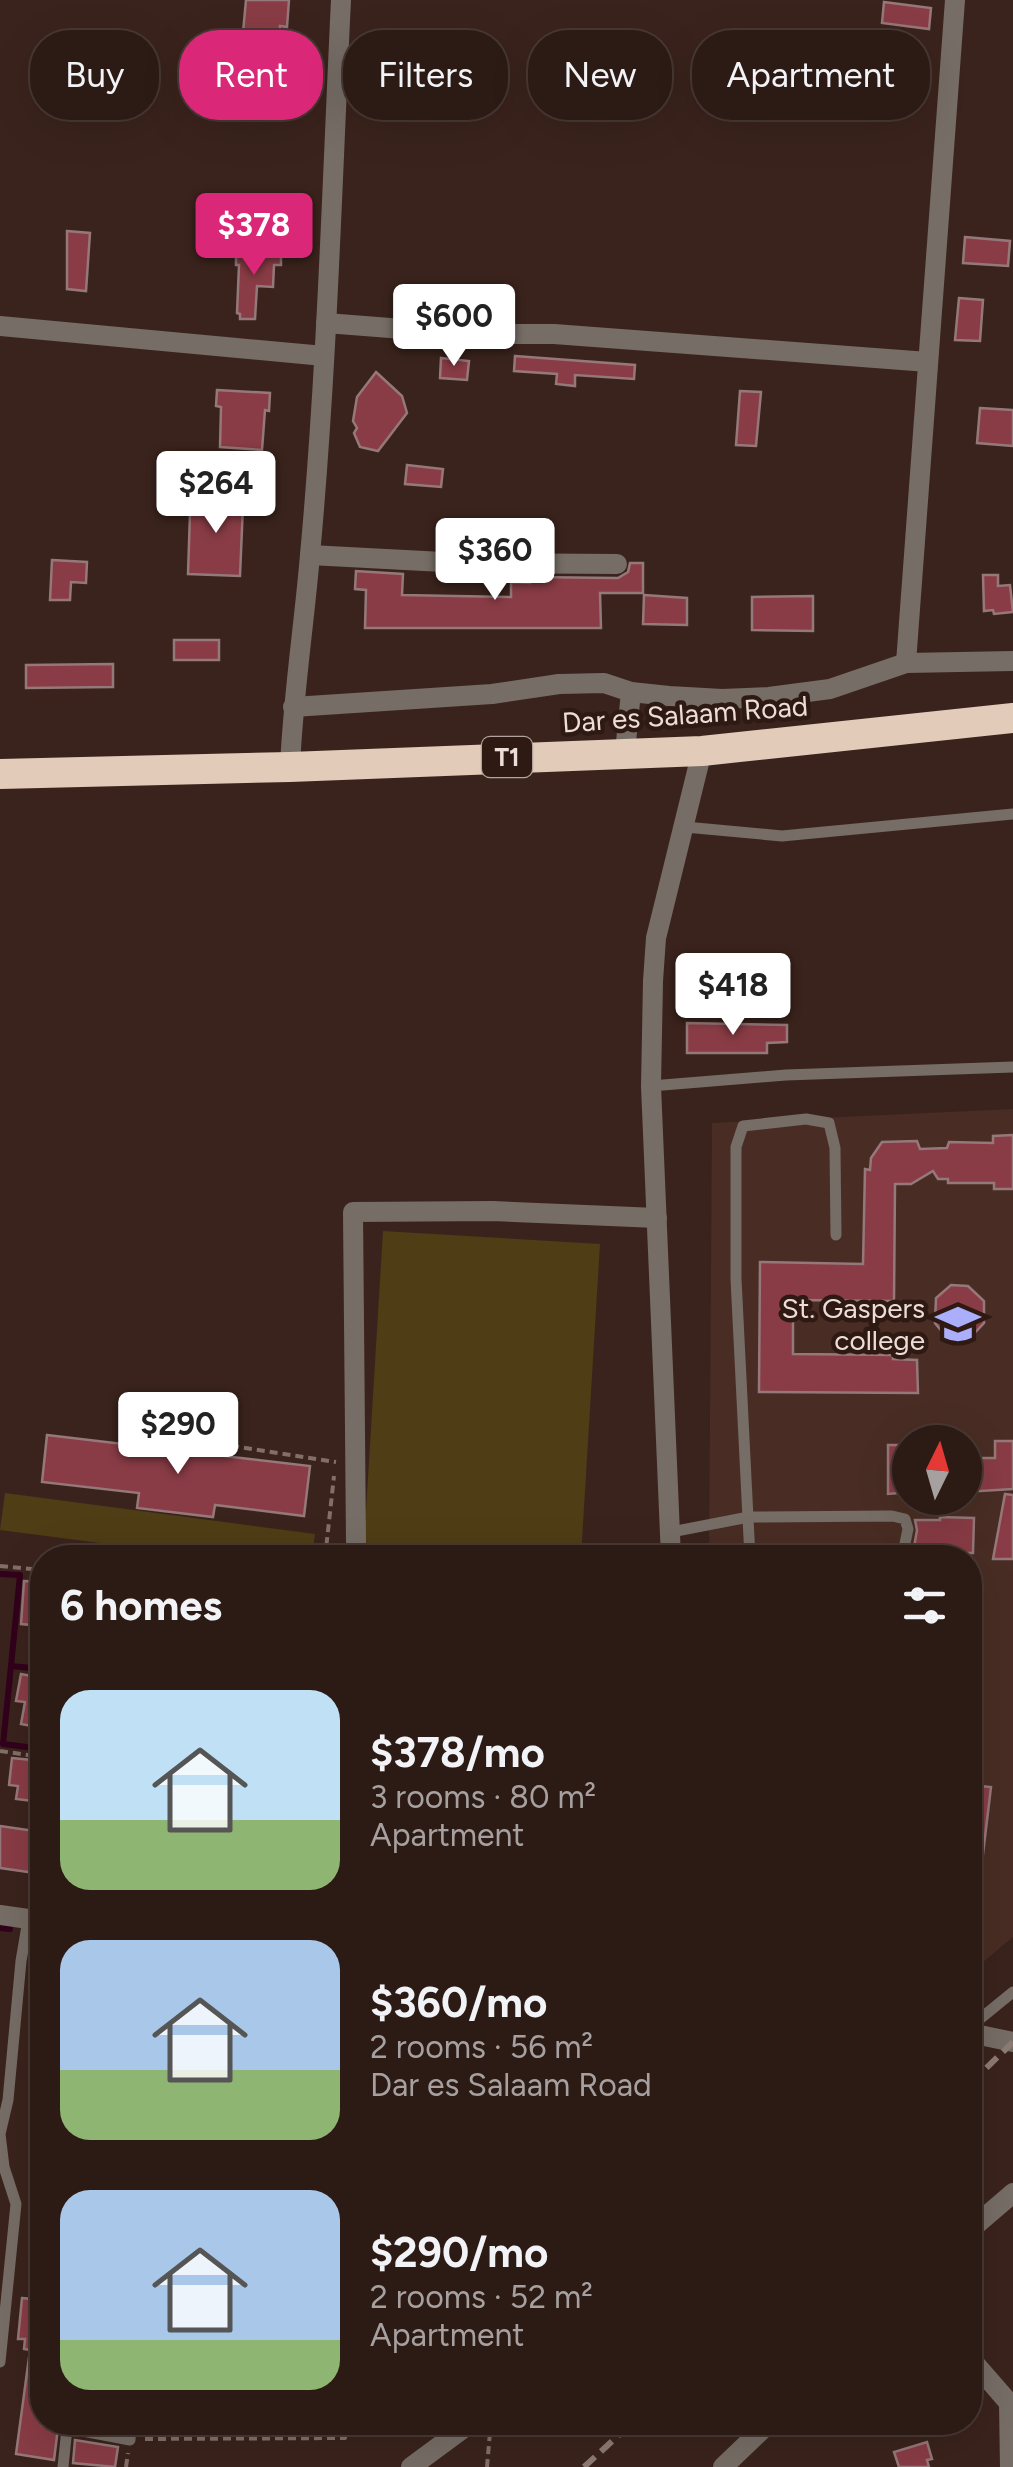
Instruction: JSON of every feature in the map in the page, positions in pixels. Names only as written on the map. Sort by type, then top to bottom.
[{"type":"highway","name":"Dar es Salaam Road","points":[[0,774],[702,752],[1013,718]]},
{"type":"street","points":[[290,767],[324,356],[341,0]]},
{"type":"street","points":[[906,663],[955,0]]},
{"type":"street","points":[[326,323],[381,330],[554,334],[928,362]]},
{"type":"street","points":[[0,326],[324,356]]},
{"type":"street","points":[[310,556],[462,563],[617,564]]},
{"type":"street","points":[[293,707],[604,683],[631,692],[722,699],[768,697],[830,688],[906,663],[1013,660]]},
{"type":"street","points":[[625,752],[631,692]]},
{"type":"street","points":[[672,1545],[651,1086],[656,938],[702,752]]},
{"type":"street","points":[[356,1542],[352,1212],[493,1211],[657,1218]]},
{"type":"street","points":[[0,1916],[30,1919]]},
{"type":"street","points":[[982,2033],[1013,2042]]},
{"type":"street","points":[[982,2219],[1013,2192]]},
{"type":"street","points":[[982,2372],[1009,2403],[1010,2467]]},
{"type":"street","points":[[410,2467],[454,2435]]},
{"type":"street","points":[[723,2467],[756,2435]]},
{"type":"lane","points":[[685,827],[782,836],[1013,814]]},
{"type":"lane","points":[[651,1086],[786,1075],[1013,1067]]},
{"type":"lane","points":[[749,1545],[738,1356],[737,1138],[743,1126],[788,1120],[820,1120],[829,1124],[835,1148],[836,1236]]},
{"type":"lane","points":[[671,1532],[748,1517],[892,1516],[905,1518],[908,1529],[905,1545]]},
{"type":"lane","points":[[0,2362],[16,2204],[4,2167],[0,2134],[30,1953]]},
{"type":"lane","points":[[982,2019],[1013,1992]]},
{"type":"lane","points":[[63,2467],[67,2435]]},
{"type":"lane","points":[[104,2435],[130,2440],[131,2435]]},
{"type":"path","points":[[154,1434],[336,1461],[326,1545]]},
{"type":"path","points":[[0,1566],[30,1569]]},
{"type":"path","points":[[0,1751],[30,1758]]},
{"type":"path","points":[[130,2440],[346,2435]]},
{"type":"path","points":[[487,2467],[489,2435]]},
{"type":"shaded area","points":[[1013,1109],[1013,1937],[982,1963],[982,1545],[709,1545],[712,1123]]},
{"type":"shaded area","points":[[383,1231],[600,1244],[582,1545],[364,1544]]},
{"type":"shaded area","points":[[5,1493],[315,1534],[314,1545],[116,1545],[0,1530]]},
{"type":"building","points":[[246,0],[289,0],[287,27],[243,30]]},
{"type":"building","points":[[884,2],[931,8],[929,29],[882,23]]},
{"type":"building","points":[[67,231],[90,233],[86,291],[67,289]]},
{"type":"building","points":[[965,237],[1010,241],[1008,266],[963,263]]},
{"type":"building","points":[[236,250],[281,253],[281,265],[274,265],[273,287],[257,286],[255,319],[240,319],[237,313]]},
{"type":"building","points":[[959,298],[983,300],[980,341],[955,340]]},
{"type":"building","points":[[515,356],[635,365],[634,379],[575,375],[575,386],[556,384],[557,374],[514,371]]},
{"type":"building","points":[[441,358],[469,361],[467,380],[440,378]]},
{"type":"building","points":[[376,372],[402,396],[407,413],[378,451],[360,447],[353,421],[357,397]]},
{"type":"building","points":[[217,390],[270,393],[262,450],[220,447],[221,407],[216,406]]},
{"type":"building","points":[[740,391],[761,392],[756,446],[736,445]]},
{"type":"building","points":[[980,408],[1013,410],[1013,446],[977,443]]},
{"type":"building","points":[[407,465],[443,469],[441,487],[405,484]]},
{"type":"building","points":[[211,489],[234,491],[233,505],[243,505],[240,576],[188,574],[190,513],[196,514],[196,503],[210,504]]},
{"type":"building","points":[[52,560],[87,562],[86,583],[71,582],[70,600],[50,600]]},
{"type":"building","points":[[630,563],[643,563],[643,593],[600,593],[601,628],[365,628],[366,590],[355,589],[356,571],[403,574],[402,595],[511,597],[511,582],[530,583],[530,577],[618,578],[628,572]]},
{"type":"building","points":[[983,575],[998,575],[998,586],[1010,585],[1013,612],[984,611]]},
{"type":"building","points":[[644,595],[687,598],[687,625],[643,624]]},
{"type":"building","points":[[813,596],[813,631],[752,630],[752,597]]},
{"type":"building","points":[[174,640],[219,640],[219,660],[174,660]]},
{"type":"building","points":[[113,664],[113,687],[26,688],[26,665]]},
{"type":"building","points":[[687,1023],[787,1025],[787,1042],[767,1043],[767,1053],[687,1053]]},
{"type":"building","points":[[1013,1135],[1013,1189],[994,1189],[994,1183],[948,1183],[948,1179],[938,1179],[933,1171],[911,1184],[895,1184],[894,1301],[793,1300],[793,1354],[893,1355],[893,1359],[917,1360],[918,1393],[759,1392],[760,1262],[863,1264],[865,1169],[870,1170],[871,1158],[882,1142],[917,1141],[920,1149],[947,1148],[949,1142],[993,1143],[993,1136]]},
{"type":"building","points":[[951,1285],[968,1286],[984,1301],[984,1323],[968,1340],[948,1339],[935,1323],[936,1298]]},
{"type":"building","points":[[47,1435],[310,1466],[304,1516],[215,1505],[213,1517],[137,1508],[139,1493],[42,1482]]},
{"type":"building","points":[[995,1441],[1013,1441],[1013,1489],[982,1491],[982,1458],[995,1458]]},
{"type":"building","points":[[888,1445],[892,1445],[892,1494],[888,1494]]},
{"type":"building","points":[[1005,1494],[1013,1495],[1013,1559],[993,1559]]},
{"type":"building","points":[[974,1518],[973,1545],[914,1545],[915,1520]]},
{"type":"building","points":[[24,1581],[30,1581],[30,1625],[21,1624]]},
{"type":"building","points":[[21,1674],[30,1676],[30,1726],[21,1724],[25,1702],[16,1701]]},
{"type":"building","points":[[12,1758],[30,1760],[30,1801],[16,1799],[18,1786],[9,1785]]},
{"type":"building","points":[[982,1786],[991,1787],[982,1862]]},
{"type":"building","points":[[0,1826],[30,1830],[30,1872],[0,1868]]},
{"type":"building","points":[[22,2298],[30,2299],[30,2350],[24,2349],[25,2339],[18,2339]]},
{"type":"building","points":[[30,2350],[30,2435],[57,2435],[54,2460],[16,2454]]},
{"type":"building","points":[[75,2440],[118,2447],[115,2467],[73,2463]]},
{"type":"building","points":[[927,2442],[932,2459],[927,2460],[929,2467],[899,2467],[894,2452]]},
{"type":"waterway","points":[[0,1574],[20,1575],[11,1666],[30,1668]]},
{"type":"waterway","points":[[11,1666],[3,1744],[30,1747]]},
{"type":"waterway","points":[[0,1928],[10,1929]]},
{"type":"railway","points":[[982,2072],[1013,2042]]},
{"type":"railway","points":[[584,2467],[619,2435]]},
{"type":"place","name":"St. Gaspers college","points":[[958,1324]]}]
